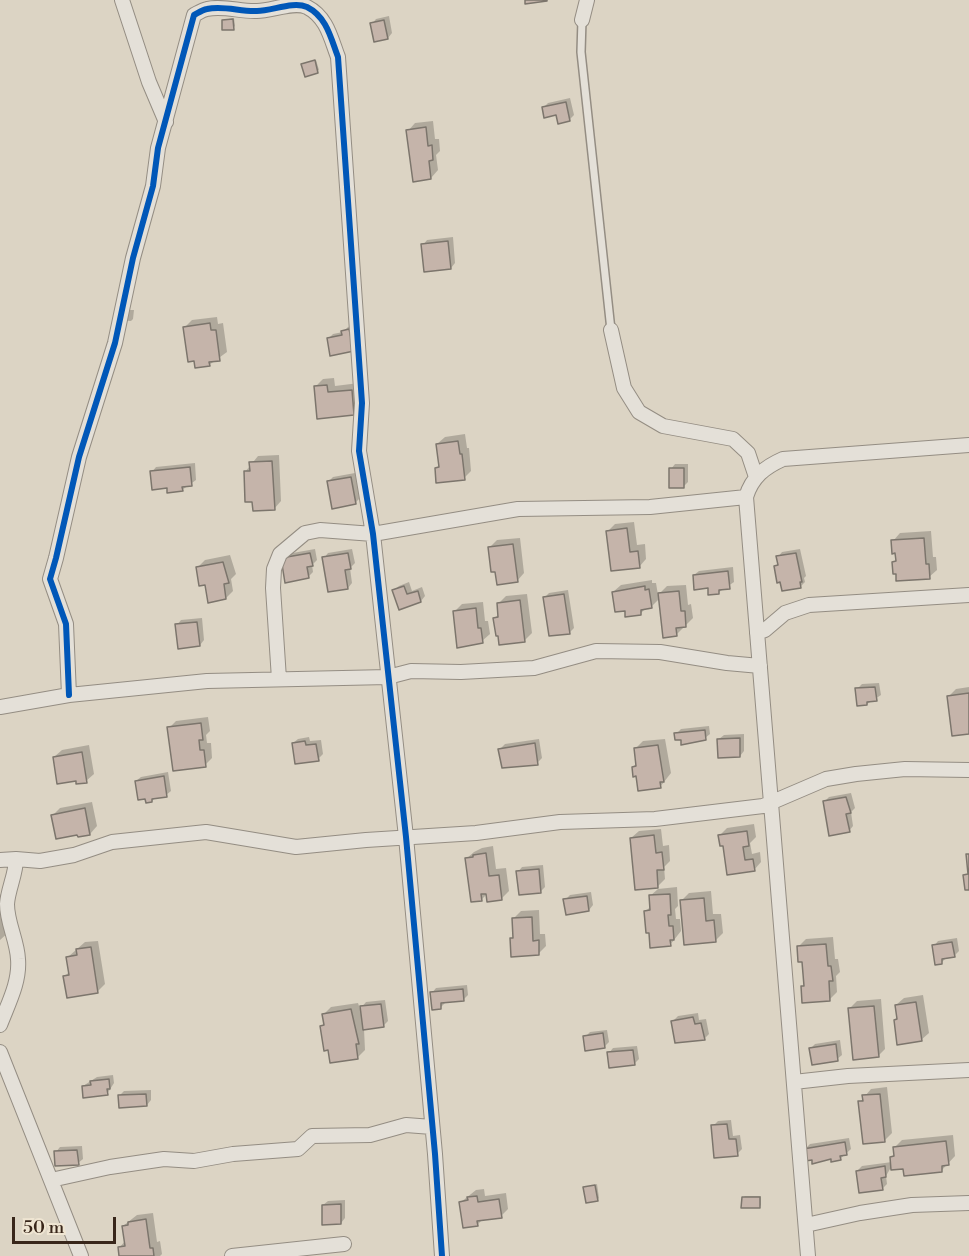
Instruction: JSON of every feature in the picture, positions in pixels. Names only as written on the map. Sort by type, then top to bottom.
[{"type":"street","points":[[122,0],[149,82],[166,122]]},
{"type":"street","points":[[582,20],[587,0]]},
{"type":"street","points":[[69,695],[66,624],[50,579],[57,558],[78,457],[115,343],[133,258],[153,186],[158,148],[194,15],[206,9],[256,11],[300,5],[315,12],[326,24],[338,57],[362,403],[359,451],[373,534],[406,837],[442,1256]]},
{"type":"street","points":[[611,330],[624,388],[639,411],[646,418],[663,426],[734,439],[748,453],[756,477]]},
{"type":"street","points":[[808,1256],[746,497],[749,486],[756,477],[770,465],[783,459],[969,445]]},
{"type":"street","points":[[279,679],[273,588],[274,569],[280,554],[305,533],[320,530],[373,534],[518,508],[650,507],[746,497]]},
{"type":"street","points":[[757,633],[765,630],[792,609],[809,605],[969,595]]},
{"type":"street","points":[[0,707],[69,695],[207,681],[388,677],[411,671],[461,672],[534,668],[578,654],[596,651],[660,652],[760,666]]},
{"type":"street","points":[[0,860],[40,861],[74,855],[112,842],[206,832],[296,848],[406,837],[476,833],[560,822],[655,819],[771,804],[826,779],[905,769],[969,770]]},
{"type":"street","points":[[0,1025],[14,989],[17,972],[18,959],[7,902],[16,859]]},
{"type":"street","points":[[0,1052],[5,1078],[51,1180],[81,1256]]},
{"type":"street","points":[[794,1082],[848,1076],[969,1070]]},
{"type":"street","points":[[51,1180],[110,1167],[164,1159],[194,1161],[233,1154],[298,1149],[312,1136],[370,1135],[406,1125],[432,1127]]},
{"type":"street","points":[[806,1225],[912,1205],[969,1203]]},
{"type":"street","points":[[232,1256],[344,1244]]},
{"type":"lane","points":[[582,20],[581,52],[587,118],[611,330]]},
{"type":"building","points":[[525,0],[547,0],[547,1],[525,4]]},
{"type":"building","points":[[233,19],[234,30],[222,30],[222,20]]},
{"type":"building","points":[[384,20],[388,39],[374,42],[370,23]]},
{"type":"building","points":[[315,60],[318,73],[305,77],[301,64]]},
{"type":"building","points":[[566,102],[570,121],[558,124],[556,115],[544,118],[542,107]]},
{"type":"building","points":[[426,127],[428,146],[432,145],[433,160],[429,161],[431,179],[413,182],[406,130]]},
{"type":"building","points":[[448,241],[451,269],[424,272],[421,244]]},
{"type":"building","points":[[210,323],[211,330],[216,330],[220,361],[209,362],[210,366],[195,368],[194,361],[188,362],[183,327]]},
{"type":"building","points":[[349,329],[354,351],[330,356],[327,338],[342,335],[341,331]]},
{"type":"building","points":[[327,385],[328,392],[352,390],[354,415],[317,419],[314,386]]},
{"type":"building","points":[[458,441],[465,480],[436,483],[435,468],[439,467],[436,444]]},
{"type":"building","points":[[272,461],[275,510],[253,511],[252,502],[245,502],[244,471],[250,471],[249,462]]},
{"type":"building","points":[[190,467],[192,486],[182,487],[183,491],[167,493],[167,488],[152,490],[150,471]]},
{"type":"building","points":[[669,468],[684,468],[684,488],[669,488]]},
{"type":"building","points":[[351,477],[356,504],[332,509],[327,481]]},
{"type":"building","points":[[627,528],[630,552],[638,551],[640,568],[611,571],[606,531]]},
{"type":"building","points":[[924,538],[930,579],[896,581],[892,562],[896,561],[895,553],[892,554],[891,540]]},
{"type":"building","points":[[513,544],[518,582],[497,585],[495,572],[491,572],[488,547]]},
{"type":"building","points":[[310,553],[313,566],[307,567],[309,578],[285,583],[281,558]]},
{"type":"building","points":[[348,553],[351,569],[345,570],[348,589],[328,592],[322,557]]},
{"type":"building","points":[[796,553],[802,582],[800,582],[801,588],[782,591],[780,582],[777,583],[774,566],[778,565],[776,556]]},
{"type":"building","points":[[223,562],[229,583],[224,584],[226,599],[208,603],[205,585],[199,586],[196,567]]},
{"type":"building","points":[[728,571],[730,589],[719,590],[719,594],[708,595],[708,588],[694,590],[693,575]]},
{"type":"building","points":[[404,586],[407,594],[418,591],[421,602],[399,610],[392,590]]},
{"type":"building","points":[[645,586],[645,590],[649,589],[652,608],[641,610],[641,615],[625,617],[625,611],[615,612],[612,592]]},
{"type":"building","points":[[679,591],[681,611],[685,611],[686,627],[676,628],[677,636],[663,638],[658,593]]},
{"type":"building","points":[[564,594],[570,634],[549,636],[543,597]]},
{"type":"building","points":[[520,600],[525,642],[499,645],[493,618],[498,617],[497,603]]},
{"type":"building","points":[[476,608],[478,628],[481,628],[483,643],[457,648],[453,611]]},
{"type":"building","points":[[197,622],[200,646],[178,649],[175,624]]},
{"type":"building","points":[[875,687],[877,701],[857,706],[855,688]]},
{"type":"building","points":[[969,693],[969,734],[952,736],[947,696]]},
{"type":"building","points":[[201,723],[203,740],[199,740],[200,750],[204,750],[206,767],[173,771],[167,727]]},
{"type":"building","points":[[705,730],[706,740],[681,745],[681,740],[675,740],[674,733]]},
{"type":"building","points":[[740,738],[740,757],[718,758],[717,739]]},
{"type":"building","points":[[305,741],[306,745],[316,744],[319,761],[295,764],[292,743]]},
{"type":"building","points":[[535,743],[538,765],[502,768],[498,749]]},
{"type":"building","points":[[658,745],[664,782],[660,782],[661,788],[638,791],[632,767],[636,766],[634,748]]},
{"type":"building","points":[[82,752],[87,783],[76,784],[76,781],[57,784],[53,757]]},
{"type":"building","points":[[164,776],[167,797],[152,799],[152,802],[146,803],[145,799],[138,800],[135,781]]},
{"type":"building","points":[[846,797],[851,813],[846,814],[850,832],[829,836],[823,801]]},
{"type":"building","points":[[85,808],[90,835],[56,839],[51,815]]},
{"type":"building","points":[[747,831],[749,846],[743,847],[745,860],[753,859],[755,871],[727,875],[723,846],[720,846],[718,835]]},
{"type":"building","points":[[654,835],[656,853],[662,852],[664,870],[657,870],[658,888],[635,890],[630,838]]},
{"type":"building","points":[[486,853],[489,876],[499,875],[502,900],[487,902],[486,894],[481,894],[482,901],[471,902],[465,858]]},
{"type":"building","points":[[966,854],[969,854],[969,890],[965,890],[963,875],[968,874]]},
{"type":"building","points":[[539,869],[541,893],[519,895],[516,871]]},
{"type":"building","points":[[670,894],[671,915],[668,915],[669,926],[673,926],[674,940],[670,940],[671,946],[650,948],[644,911],[650,910],[649,895]]},
{"type":"building","points":[[587,896],[589,911],[566,915],[563,899]]},
{"type":"building","points":[[704,898],[706,921],[714,920],[716,942],[684,945],[680,900]]},
{"type":"building","points":[[532,917],[533,941],[539,940],[539,955],[511,957],[512,918]]},
{"type":"building","points":[[952,942],[955,957],[942,959],[942,964],[935,965],[932,945]]},
{"type":"building","points":[[826,944],[828,966],[831,966],[833,981],[829,981],[830,1001],[802,1003],[801,986],[804,986],[802,962],[798,962],[797,946]]},
{"type":"building","points":[[91,947],[98,993],[67,998],[63,976],[69,975],[66,957],[77,955],[76,949]]},
{"type":"building","points":[[463,989],[464,1001],[441,1003],[441,1009],[432,1010],[430,992]]},
{"type":"building","points":[[916,1002],[922,1041],[897,1045],[895,1005]]},
{"type":"building","points":[[381,1004],[384,1027],[363,1030],[360,1006]]},
{"type":"building","points":[[874,1006],[879,1057],[853,1060],[848,1008]]},
{"type":"building","points":[[351,1009],[359,1044],[356,1044],[358,1059],[330,1063],[328,1050],[324,1051],[320,1026],[324,1025],[322,1014]]},
{"type":"building","points":[[693,1017],[695,1024],[701,1023],[705,1040],[675,1043],[671,1021]]},
{"type":"building","points":[[603,1033],[605,1048],[585,1051],[583,1036]]},
{"type":"building","points":[[836,1044],[838,1061],[812,1065],[809,1048]]},
{"type":"building","points":[[633,1050],[635,1065],[609,1068],[607,1052]]},
{"type":"building","points":[[109,1079],[108,1095],[83,1098],[82,1086],[91,1085],[90,1081]]},
{"type":"building","points":[[146,1094],[147,1106],[119,1108],[118,1095]]},
{"type":"building","points":[[880,1094],[885,1142],[863,1144],[858,1101],[863,1101],[862,1095]]},
{"type":"building","points":[[727,1124],[729,1139],[736,1139],[738,1156],[714,1158],[711,1125]]},
{"type":"building","points":[[946,1141],[949,1165],[942,1166],[942,1172],[904,1176],[903,1169],[891,1170],[890,1157],[894,1156],[893,1147]]},
{"type":"building","points":[[845,1142],[847,1155],[840,1156],[841,1160],[831,1162],[831,1159],[812,1164],[812,1160],[805,1161],[803,1149]]},
{"type":"building","points":[[77,1150],[79,1165],[55,1166],[54,1151]]},
{"type":"building","points":[[885,1166],[886,1177],[881,1178],[883,1190],[859,1193],[856,1171]]},
{"type":"building","points":[[595,1185],[598,1201],[586,1203],[583,1187]]},
{"type":"building","points":[[477,1196],[478,1202],[499,1199],[502,1218],[477,1221],[478,1226],[463,1228],[459,1202],[468,1200],[467,1197]]},
{"type":"building","points":[[742,1197],[760,1197],[760,1208],[741,1208]]},
{"type":"building","points":[[341,1204],[341,1224],[322,1225],[322,1205]]},
{"type":"building","points":[[146,1219],[150,1248],[153,1248],[154,1256],[119,1256],[118,1247],[125,1246],[122,1226],[128,1225],[128,1222]]},
{"type":"cycle path","points":[[69,695],[66,624],[50,579],[79,457],[115,343],[133,258],[153,186],[158,148],[194,15],[213,8],[263,11],[295,5],[307,7],[324,22],[338,57],[362,403],[359,451],[373,534],[406,837],[442,1256]]}]
